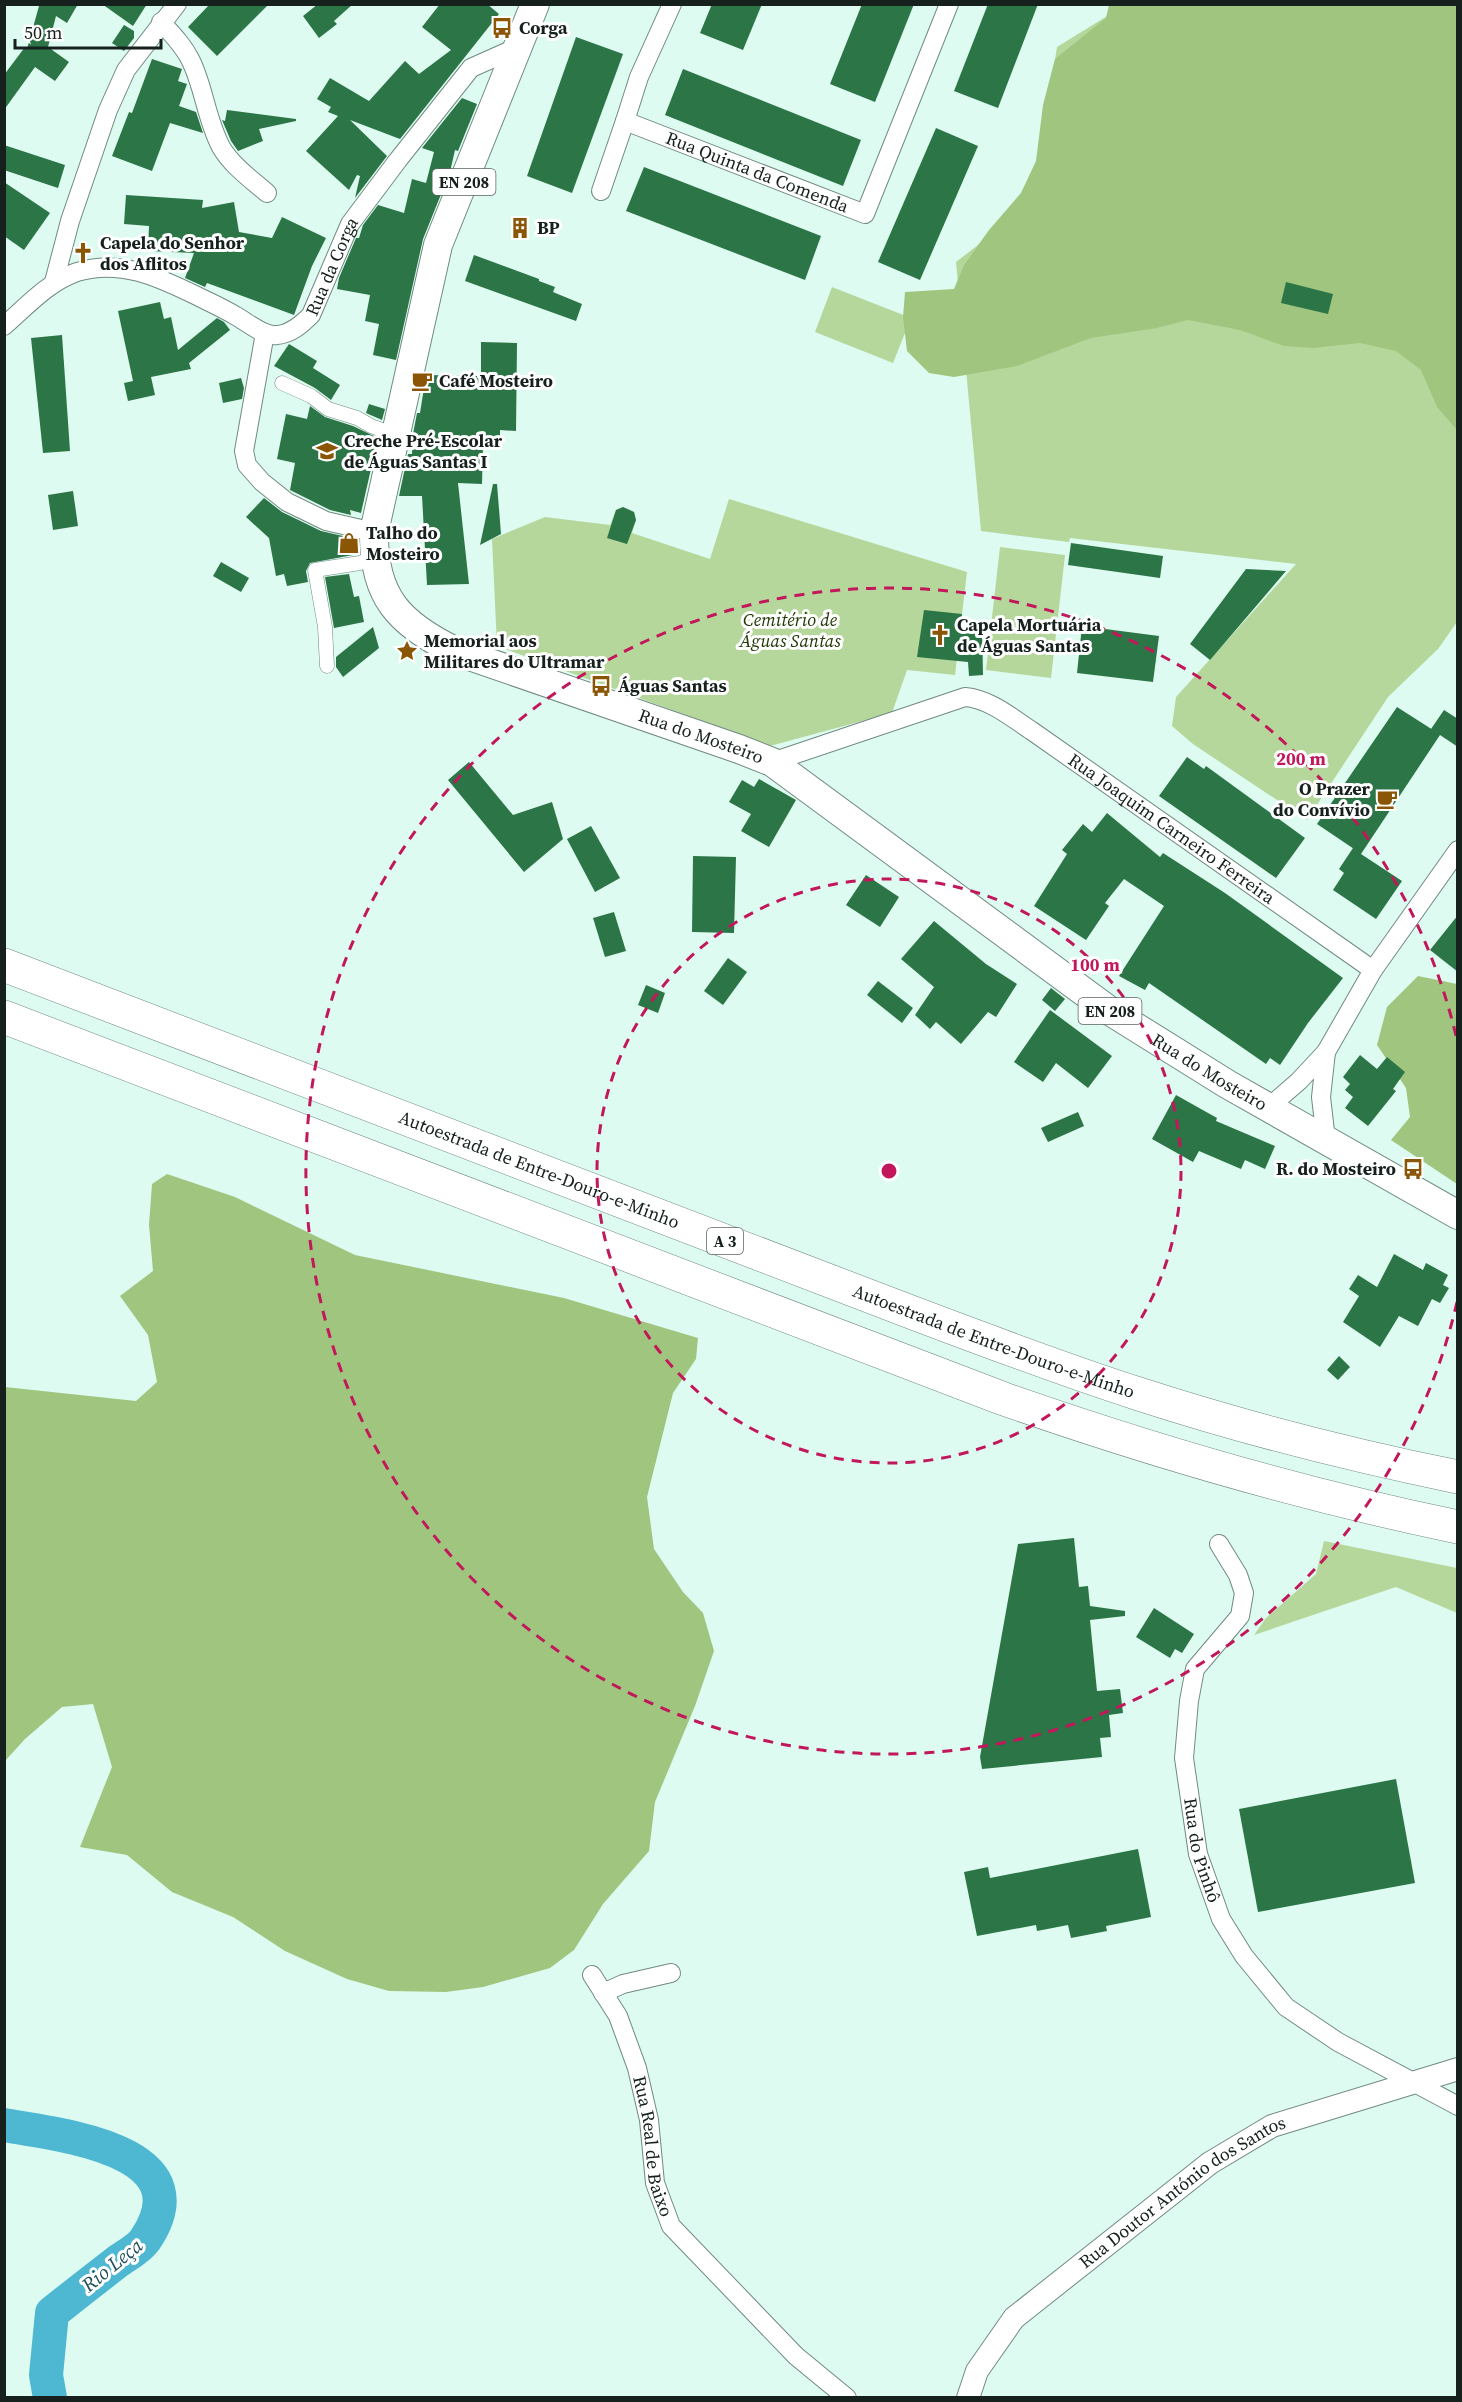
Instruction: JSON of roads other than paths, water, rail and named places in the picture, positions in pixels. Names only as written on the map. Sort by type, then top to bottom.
[{"type":"highway","name":"Autoestrada de Entre-Douro-e-Minho","points":[[4,965],[905,1310],[1063,1368],[1253,1428],[1458,1478]]},
{"type":"highway","points":[[4,1017],[1004,1399],[1142,1446],[1229,1472],[1383,1512],[1458,1527]]},
{"type":"main road","name":"Rua do Mosteiro","points":[[535,4],[438,245],[373,544],[379,582],[392,607],[411,627],[455,651],[772,762],[1110,1011],[1269,1107],[1458,1215]]},
{"type":"street","points":[[54,282],[69,221],[108,110],[126,70],[177,4]]},
{"type":"street","points":[[601,191],[639,77],[672,4]]},
{"type":"street","name":"Rua Quinta da Comenda","points":[[625,121],[865,214],[949,4]]},
{"type":"street","points":[[162,22],[179,41],[191,61],[212,127],[222,148],[231,161],[267,193]]},
{"type":"street","name":"Rua da Corga","points":[[265,333],[275,336],[289,333],[311,315],[350,224],[398,160],[471,68],[518,47]]},
{"type":"street","points":[[4,326],[54,282],[77,272],[100,267],[128,269],[156,276],[233,314],[265,333],[244,451],[247,465],[262,482],[287,502],[373,544],[360,563],[315,570],[326,627],[327,666]]},
{"type":"street","points":[[282,383],[311,396],[328,409],[357,418],[396,435]]},
{"type":"street","name":"Rua Joaquim Carneiro Ferreira","points":[[772,762],[965,697],[974,698],[1000,710],[1373,970]]},
{"type":"street","points":[[1269,1107],[1299,1082],[1326,1052],[1373,970],[1458,850]]},
{"type":"street","points":[[1326,1052],[1321,1097],[1326,1140]]},
{"type":"street","name":"Rua do Pinhô","points":[[1219,1544],[1238,1575],[1244,1593],[1240,1616],[1195,1669],[1189,1701],[1184,1758],[1198,1854],[1217,1908],[1244,1956],[1286,2007],[1338,2042],[1417,2082],[1458,2106]]},
{"type":"street","points":[[603,1993],[623,1984],[671,1973]]},
{"type":"street","name":"Rua Real de Baixo","points":[[592,1975],[618,2016],[637,2068],[649,2120],[656,2183],[672,2226],[796,2356],[847,2397]]},
{"type":"street","name":"Rua Doutor António dos Santos","points":[[968,2397],[977,2371],[1014,2318],[1210,2163],[1272,2126],[1458,2069]]},
{"type":"waterway","name":"Rio Leça","points":[[4,2125],[90,2142],[119,2153],[142,2167],[157,2185],[159,2210],[145,2240],[52,2313],[46,2375],[50,2398]]},
{"type":"place","name":"Corga","points":[[502,28]]},
{"type":"place","name":"BP","points":[[520,228]]},
{"type":"place","name":"Capela do Senhor dos Aflitos","points":[[83,253]]},
{"type":"place","name":"Café Mosteiro","points":[[422,381]]},
{"type":"place","name":"Creche Pré-Escolar de Águas Santas I","points":[[327,451]]},
{"type":"place","name":"Talho do Mosteiro","points":[[349,543]]},
{"type":"place","name":"Capela Mortuária de Águas Santas","points":[[940,635]]},
{"type":"place","name":"Memorial aos Militares do Ultramar","points":[[407,651]]},
{"type":"place","name":"Águas Santas","points":[[601,686]]},
{"type":"place","name":"O Prazer do Convívio","points":[[1387,799]]},
{"type":"place","name":"R. do Mosteiro","points":[[1413,1169]]},
{"type":"park label","name":"Cemitério de Águas Santas","points":[[790,630]]}]
